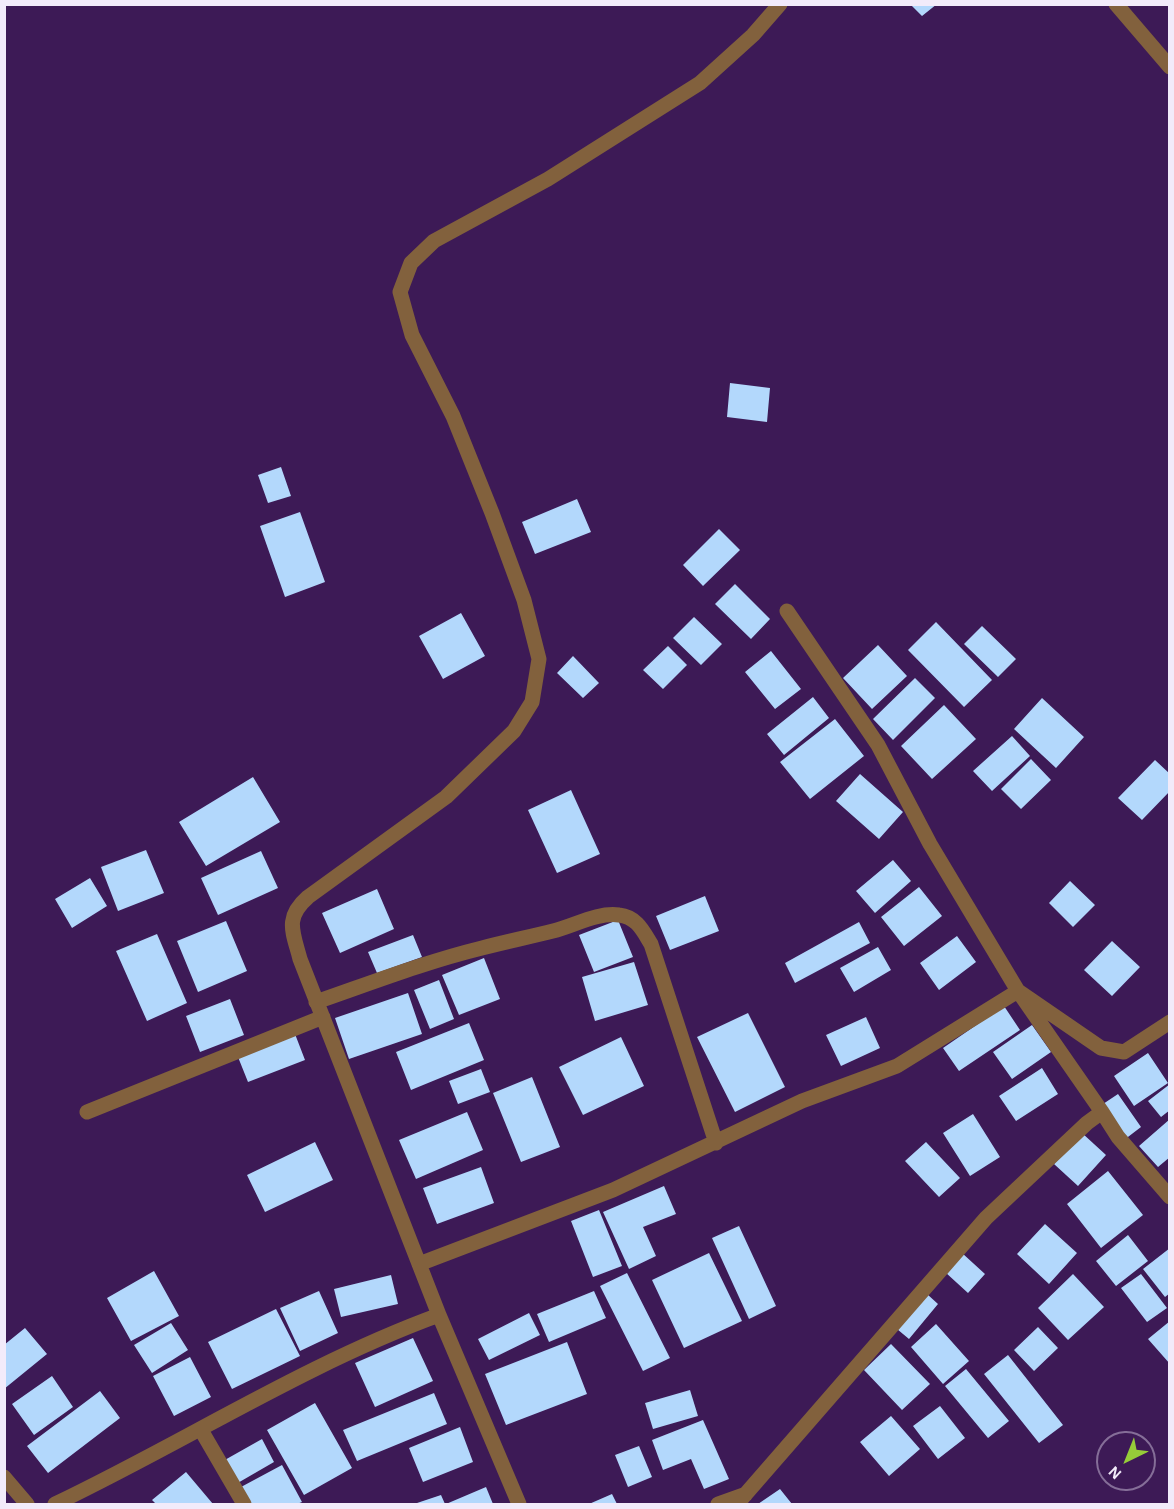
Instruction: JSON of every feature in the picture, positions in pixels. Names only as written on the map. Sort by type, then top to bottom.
[{"type":"street","points":[[519,1504],[418,1264],[300,959],[291,922],[296,908],[446,797],[513,731],[532,702],[539,659],[524,600],[453,416],[412,335],[400,292],[411,263],[434,241],[548,178],[700,83],[753,35],[780,4]]},
{"type":"street","points":[[1116,4],[1170,67]]},
{"type":"street","points":[[787,611],[878,745],[930,844],[1018,992],[1118,1137],[1170,1197]]},
{"type":"street","points":[[316,1002],[404,971],[480,948],[547,933],[603,916],[619,915],[632,919],[642,928],[651,945],[716,1143]]},
{"type":"street","points":[[1018,992],[1101,1048],[1124,1052],[1170,1022]]},
{"type":"street","points":[[418,1264],[614,1190],[802,1101],[897,1066],[1018,992]]},
{"type":"street","points":[[87,1112],[323,1017]]},
{"type":"street","points":[[718,1504],[742,1499],[986,1218],[1067,1138],[1102,1112]]},
{"type":"street","points":[[55,1504],[380,1339],[439,1315]]},
{"type":"street","points":[[201,1430],[244,1504]]},
{"type":"street","points":[[4,1477],[27,1504]]},
{"type":"building","points":[[910,4],[937,4],[922,16]]},
{"type":"building","points":[[730,383],[770,388],[767,422],[727,417]]},
{"type":"building","points":[[281,467],[291,496],[268,503],[258,475]]},
{"type":"building","points":[[577,499],[591,532],[535,554],[522,522]]},
{"type":"building","points":[[300,512],[325,582],[285,597],[260,526]]},
{"type":"building","points":[[719,529],[740,550],[703,586],[683,565]]},
{"type":"building","points":[[735,584],[770,619],[751,639],[715,604]]},
{"type":"building","points":[[461,613],[485,656],[443,679],[419,636]]},
{"type":"building","points":[[694,617],[722,644],[701,665],[673,638]]},
{"type":"building","points":[[936,622],[992,680],[964,707],[908,650]]},
{"type":"building","points":[[982,626],[1016,659],[998,677],[964,644]]},
{"type":"building","points":[[878,645],[907,676],[872,709],[843,678]]},
{"type":"building","points":[[668,646],[687,665],[663,689],[643,670]]},
{"type":"building","points":[[771,651],[801,689],[775,709],[745,672]]},
{"type":"building","points":[[573,656],[599,683],[583,698],[557,673]]},
{"type":"building","points":[[915,678],[935,698],[893,740],[873,719]]},
{"type":"building","points":[[813,697],[829,718],[784,755],[767,734]]},
{"type":"building","points":[[1042,698],[1084,737],[1056,768],[1014,729]]},
{"type":"building","points":[[944,705],[976,739],[932,779],[901,746]]},
{"type":"building","points":[[835,719],[864,756],[810,799],[780,762]]},
{"type":"building","points":[[1012,736],[1030,756],[992,791],[973,771]]},
{"type":"building","points":[[1031,759],[1051,780],[1021,809],[1001,789]]},
{"type":"building","points":[[1155,760],[1170,774],[1170,791],[1142,820],[1118,798]]},
{"type":"building","points":[[860,774],[903,812],[879,839],[836,801]]},
{"type":"building","points":[[253,777],[280,822],[206,866],[179,822]]},
{"type":"building","points":[[571,790],[600,854],[557,873],[528,810]]},
{"type":"building","points":[[146,850],[164,893],[118,911],[101,867]]},
{"type":"building","points":[[261,851],[278,888],[218,915],[201,878]]},
{"type":"building","points":[[893,860],[911,881],[875,913],[856,891]]},
{"type":"building","points":[[90,878],[107,906],[72,928],[55,899]]},
{"type":"building","points":[[1070,881],[1095,905],[1073,927],[1049,903]]},
{"type":"building","points":[[919,887],[942,916],[904,946],[881,917]]},
{"type":"building","points":[[377,889],[394,929],[340,953],[322,913]]},
{"type":"building","points":[[705,896],[719,931],[670,950],[656,916]]},
{"type":"building","points":[[618,920],[633,957],[594,972],[579,935]]},
{"type":"building","points":[[226,921],[247,971],[198,992],[177,941]]},
{"type":"building","points":[[859,922],[870,943],[795,983],[785,963]]},
{"type":"building","points":[[157,934],[187,1003],[147,1021],[116,951]]},
{"type":"building","points":[[413,935],[422,957],[377,973],[368,952]]},
{"type":"building","points":[[957,936],[976,962],[939,990],[920,963]]},
{"type":"building","points":[[1112,941],[1140,967],[1112,996],[1084,970]]},
{"type":"building","points":[[878,947],[891,970],[854,992],[840,968]]},
{"type":"building","points":[[484,958],[500,999],[459,1015],[442,975]]},
{"type":"building","points":[[634,962],[648,1005],[595,1021],[582,977]]},
{"type":"building","points":[[439,980],[454,1019],[430,1029],[414,990]]},
{"type":"building","points":[[408,993],[422,1034],[349,1059],[335,1018]]},
{"type":"building","points":[[230,999],[244,1035],[200,1052],[186,1016]]},
{"type":"building","points":[[1004,1006],[1020,1030],[959,1071],[943,1048]]},
{"type":"building","points":[[748,1013],[785,1087],[735,1112],[697,1037]]},
{"type":"building","points":[[866,1017],[880,1048],[841,1066],[826,1035]]},
{"type":"building","points":[[469,1023],[484,1060],[411,1090],[396,1052]]},
{"type":"building","points":[[1032,1025],[1051,1052],[1012,1079],[993,1052]]},
{"type":"building","points":[[295,1034],[305,1060],[248,1082],[238,1057]]},
{"type":"building","points":[[621,1037],[644,1086],[583,1115],[559,1067]]},
{"type":"building","points":[[1148,1053],[1168,1083],[1134,1106],[1114,1076]]},
{"type":"building","points":[[1042,1068],[1058,1094],[1016,1121],[999,1096]]},
{"type":"building","points":[[481,1069],[490,1092],[458,1104],[449,1081]]},
{"type":"building","points":[[532,1077],[560,1147],[521,1162],[493,1093]]},
{"type":"building","points":[[1170,1084],[1170,1110],[1161,1117],[1148,1101]]},
{"type":"building","points":[[1118,1094],[1141,1127],[1124,1140],[1100,1106]]},
{"type":"building","points":[[467,1112],[483,1150],[416,1179],[399,1140]]},
{"type":"building","points":[[973,1114],[1000,1157],[970,1176],[943,1133]]},
{"type":"building","points":[[1170,1119],[1170,1157],[1158,1167],[1139,1146]]},
{"type":"building","points":[[1082,1133],[1106,1155],[1078,1186],[1054,1164]]},
{"type":"building","points":[[315,1142],[333,1180],[265,1212],[247,1175]]},
{"type":"building","points":[[926,1142],[960,1178],[939,1197],[905,1161]]},
{"type":"building","points":[[481,1167],[494,1203],[437,1224],[423,1188]]},
{"type":"building","points":[[1108,1171],[1143,1215],[1101,1248],[1067,1204]]},
{"type":"building","points":[[664,1186],[676,1214],[643,1227],[656,1256],[629,1269],[603,1212]]},
{"type":"building","points":[[599,1210],[622,1266],[593,1277],[571,1221]]},
{"type":"building","points":[[1045,1224],[1077,1253],[1049,1284],[1017,1254]]},
{"type":"building","points":[[739,1226],[776,1306],[749,1319],[712,1238]]},
{"type":"building","points":[[1128,1235],[1148,1261],[1116,1286],[1096,1261]]},
{"type":"building","points":[[1170,1248],[1170,1293],[1165,1297],[1143,1269]]},
{"type":"building","points":[[709,1253],[742,1321],[684,1348],[652,1280]]},
{"type":"building","points":[[962,1253],[985,1274],[968,1293],[945,1272]]},
{"type":"building","points":[[154,1271],[179,1316],[131,1341],[107,1298]]},
{"type":"building","points":[[627,1273],[670,1358],[643,1371],[600,1286]]},
{"type":"building","points":[[1073,1274],[1104,1307],[1068,1340],[1038,1308]]},
{"type":"building","points":[[1141,1274],[1167,1308],[1147,1322],[1121,1288]]},
{"type":"building","points":[[391,1275],[398,1304],[341,1317],[334,1289]]},
{"type":"building","points":[[319,1291],[338,1333],[300,1351],[280,1308]]},
{"type":"building","points":[[594,1291],[606,1318],[549,1342],[537,1314]]},
{"type":"building","points":[[927,1294],[938,1304],[909,1339],[897,1329]]},
{"type":"building","points":[[276,1309],[300,1356],[232,1389],[208,1342]]},
{"type":"building","points":[[529,1313],[540,1335],[489,1360],[478,1339]]},
{"type":"building","points":[[1170,1321],[1170,1364],[1148,1339]]},
{"type":"building","points":[[171,1323],[188,1350],[152,1373],[134,1345]]},
{"type":"building","points":[[936,1324],[969,1361],[943,1384],[911,1347]]},
{"type":"building","points":[[1038,1327],[1058,1348],[1034,1371],[1014,1350]]},
{"type":"building","points":[[25,1328],[47,1354],[4,1389],[4,1345]]},
{"type":"building","points":[[413,1338],[433,1381],[375,1407],[355,1363]]},
{"type":"building","points":[[567,1342],[587,1394],[506,1425],[485,1374]]},
{"type":"building","points":[[891,1344],[930,1384],[902,1410],[864,1370]]},
{"type":"building","points":[[1008,1355],[1063,1425],[1039,1443],[984,1374]]},
{"type":"building","points":[[190,1357],[211,1397],[174,1416],[153,1376]]},
{"type":"building","points":[[966,1369],[1009,1421],[988,1438],[945,1386]]},
{"type":"building","points":[[52,1376],[73,1407],[34,1435],[12,1404]]},
{"type":"building","points":[[690,1390],[698,1416],[653,1429],[645,1403]]},
{"type":"building","points":[[100,1391],[120,1418],[48,1473],[27,1446]]},
{"type":"building","points":[[434,1393],[447,1424],[357,1461],[343,1430]]},
{"type":"building","points":[[315,1403],[352,1468],[304,1495],[267,1430]]},
{"type":"building","points":[[940,1406],[965,1438],[938,1459],[913,1426]]},
{"type":"building","points":[[891,1416],[920,1449],[889,1476],[860,1442]]},
{"type":"building","points":[[703,1420],[729,1479],[704,1489],[691,1459],[663,1470],[652,1440]]},
{"type":"building","points":[[460,1427],[473,1462],[423,1482],[409,1448]]},
{"type":"building","points":[[262,1439],[274,1462],[236,1484],[223,1461]]},
{"type":"building","points":[[639,1446],[652,1477],[628,1487],[615,1455]]},
{"type":"building","points":[[282,1465],[302,1502],[297,1504],[251,1504],[241,1487]]},
{"type":"building","points":[[186,1472],[213,1504],[156,1504],[152,1500]]},
{"type":"building","points":[[486,1487],[493,1504],[446,1504]]},
{"type":"building","points":[[780,1489],[792,1504],[758,1504]]},
{"type":"building","points":[[612,1494],[617,1504],[589,1504]]},
{"type":"building","points":[[441,1495],[445,1504],[414,1504]]}]
